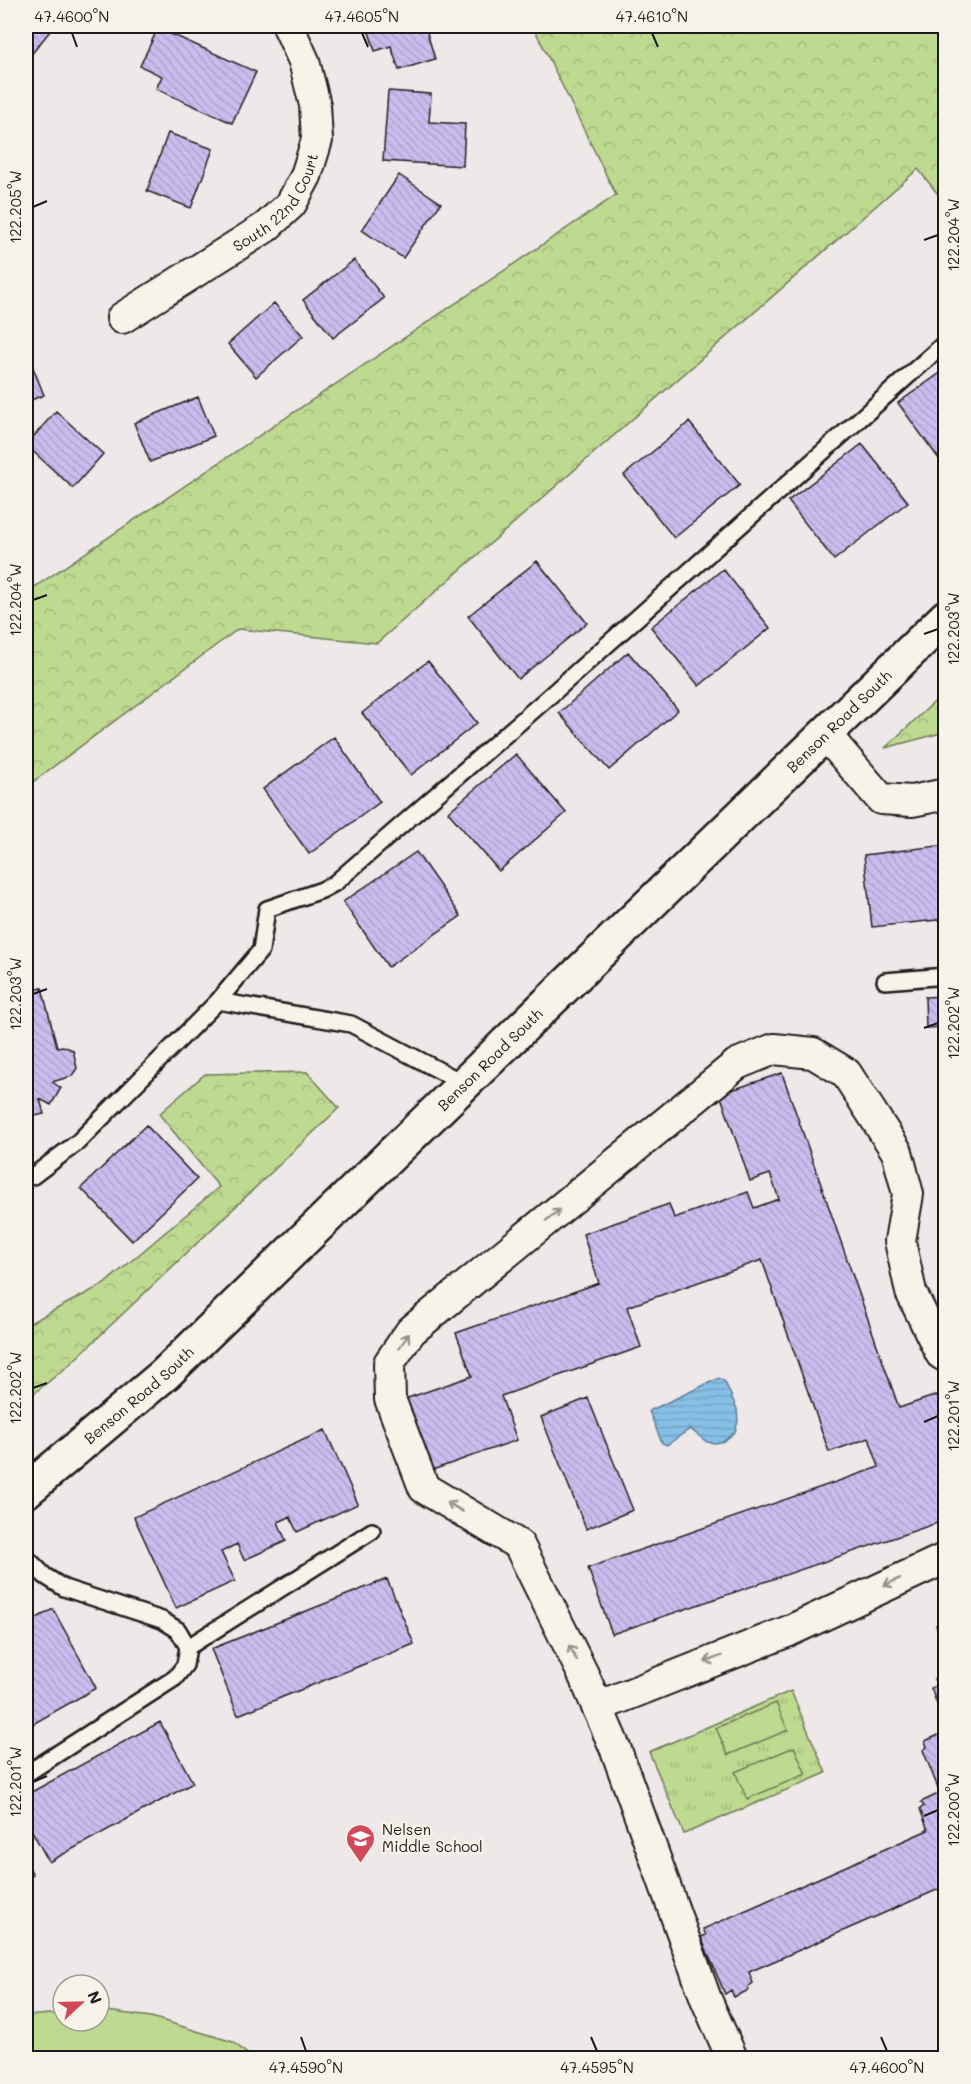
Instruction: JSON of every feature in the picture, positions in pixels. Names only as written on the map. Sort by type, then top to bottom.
[{"type":"street","name":"South 22nd Court","points":[[122,318],[266,227],[291,204],[306,177],[317,140],[315,105],[304,61],[288,26]]},
{"type":"street","name":"Benson Road South","points":[[26,1491],[165,1374],[945,617]]},
{"type":"street","points":[[825,734],[881,799],[912,801],[945,794]]},
{"type":"street","points":[[732,2058],[706,1999],[620,1761],[583,1674],[519,1545],[424,1488],[390,1399],[388,1364],[411,1331],[737,1064],[774,1049],[813,1053],[846,1073],[897,1152],[908,1194],[900,1241],[911,1292],[941,1354],[945,1357]]},
{"type":"street","points":[[597,1707],[789,1630],[945,1558]]},
{"type":"lane","points":[[26,1178],[33,1176],[78,1142],[218,1001],[261,950],[267,909],[322,890],[335,883],[552,693],[945,342]]},
{"type":"lane","points":[[885,981],[945,976]]},
{"type":"lane","points":[[218,1001],[351,1024],[463,1083]]},
{"type":"lane","points":[[188,1647],[372,1531]]},
{"type":"lane","points":[[26,1557],[45,1576],[64,1588],[162,1620],[178,1630],[188,1647],[184,1665],[175,1678],[26,1774]]},
{"type":"green space","points":[[533,26],[945,26],[945,203],[918,169],[377,643],[238,629],[26,787],[26,593],[616,195]]},
{"type":"green space","points":[[945,692],[945,732],[885,748]]},
{"type":"green space","points":[[307,1072],[339,1108],[68,1366],[26,1400],[26,1325],[104,1284],[219,1187],[159,1114],[205,1074]]},
{"type":"green space","points":[[791,1691],[826,1773],[684,1834],[649,1752]]},
{"type":"green space","points":[[776,1703],[788,1730],[728,1755],[716,1728]]},
{"type":"green space","points":[[794,1747],[806,1774],[747,1799],[735,1772]]},
{"type":"green space","points":[[111,2012],[151,2017],[233,2042],[252,2058],[26,2058],[26,2016],[51,2014],[51,2033],[111,2033]]},
{"type":"water","points":[[719,1378],[725,1382],[737,1409],[738,1421],[735,1432],[724,1441],[715,1443],[707,1442],[690,1429],[667,1445],[662,1443],[649,1411]]},
{"type":"building","points":[[26,26],[54,26],[30,56],[26,53]]},
{"type":"building","points":[[367,26],[425,26],[435,59],[399,70],[391,46],[375,51]]},
{"type":"building","points":[[158,28],[256,72],[232,123],[156,89],[162,76],[140,66]]},
{"type":"building","points":[[388,91],[431,94],[429,122],[465,124],[463,166],[383,161]]},
{"type":"building","points":[[168,133],[213,149],[191,208],[147,191]]},
{"type":"building","points":[[399,175],[441,203],[403,258],[362,230]]},
{"type":"building","points":[[354,260],[384,298],[333,338],[303,300]]},
{"type":"building","points":[[274,303],[303,336],[256,377],[228,344]]},
{"type":"building","points":[[26,350],[44,395],[26,402]]},
{"type":"building","points":[[946,369],[946,461],[942,463],[898,403]]},
{"type":"building","points":[[198,397],[214,436],[150,462],[134,423]]},
{"type":"building","points":[[56,411],[103,454],[73,488],[26,445]]},
{"type":"building","points":[[689,422],[740,485],[674,538],[624,475]]},
{"type":"building","points":[[862,444],[908,502],[834,560],[788,501]]},
{"type":"building","points":[[537,561],[587,623],[518,679],[468,616]]},
{"type":"building","points":[[723,569],[770,628],[699,686],[651,627]]},
{"type":"building","points":[[628,652],[678,710],[609,770],[559,713]]},
{"type":"building","points":[[428,661],[477,723],[411,775],[362,713]]},
{"type":"building","points":[[334,737],[380,802],[309,854],[263,789]]},
{"type":"building","points":[[516,754],[566,813],[499,871],[448,812]]},
{"type":"building","points":[[946,845],[946,919],[872,927],[864,855]]},
{"type":"building","points":[[416,852],[461,916],[388,967],[343,902]]},
{"type":"building","points":[[42,988],[57,1047],[63,1046],[73,1050],[77,1068],[72,1076],[52,1082],[61,1088],[51,1105],[40,1099],[44,1114],[26,1118],[26,992]]},
{"type":"building","points":[[946,996],[946,1027],[926,1028],[925,997]]},
{"type":"building","points":[[782,1073],[899,1408],[937,1395],[946,1418],[946,1520],[612,1634],[588,1568],[879,1467],[869,1438],[829,1452],[762,1260],[627,1307],[641,1347],[501,1396],[517,1440],[427,1472],[402,1400],[472,1376],[456,1333],[599,1283],[583,1234],[669,1204],[674,1218],[748,1192],[754,1208],[779,1199],[770,1174],[750,1181],[720,1094]]},
{"type":"building","points":[[146,1125],[197,1179],[132,1241],[81,1188]]},
{"type":"building","points":[[588,1398],[633,1510],[586,1529],[541,1417]]},
{"type":"building","points":[[325,1430],[358,1504],[297,1532],[290,1517],[278,1522],[286,1541],[244,1560],[237,1544],[221,1552],[235,1581],[176,1608],[134,1517]]},
{"type":"building","points":[[387,1579],[414,1644],[238,1715],[211,1649]]},
{"type":"building","points":[[53,1609],[96,1688],[26,1728],[26,1624]]},
{"type":"building","points":[[946,1616],[946,1650],[936,1625],[940,1624],[940,1619]]},
{"type":"building","points":[[946,1674],[946,1728],[931,1688],[937,1685],[934,1679]]},
{"type":"building","points":[[160,1722],[193,1783],[49,1862],[26,1820],[26,1795]]},
{"type":"building","points":[[946,1732],[946,1886],[749,1972],[753,1983],[748,1987],[749,1990],[734,1997],[731,1990],[725,1994],[701,1937],[706,1935],[703,1929],[928,1830],[920,1809],[924,1806],[921,1802],[940,1793],[923,1750],[927,1747],[925,1741]]},
{"type":"building","points":[[26,1861],[33,1875],[26,1879]]},
{"type":"place","name":"Nelsen Middle School","points":[[361,1864]]}]
